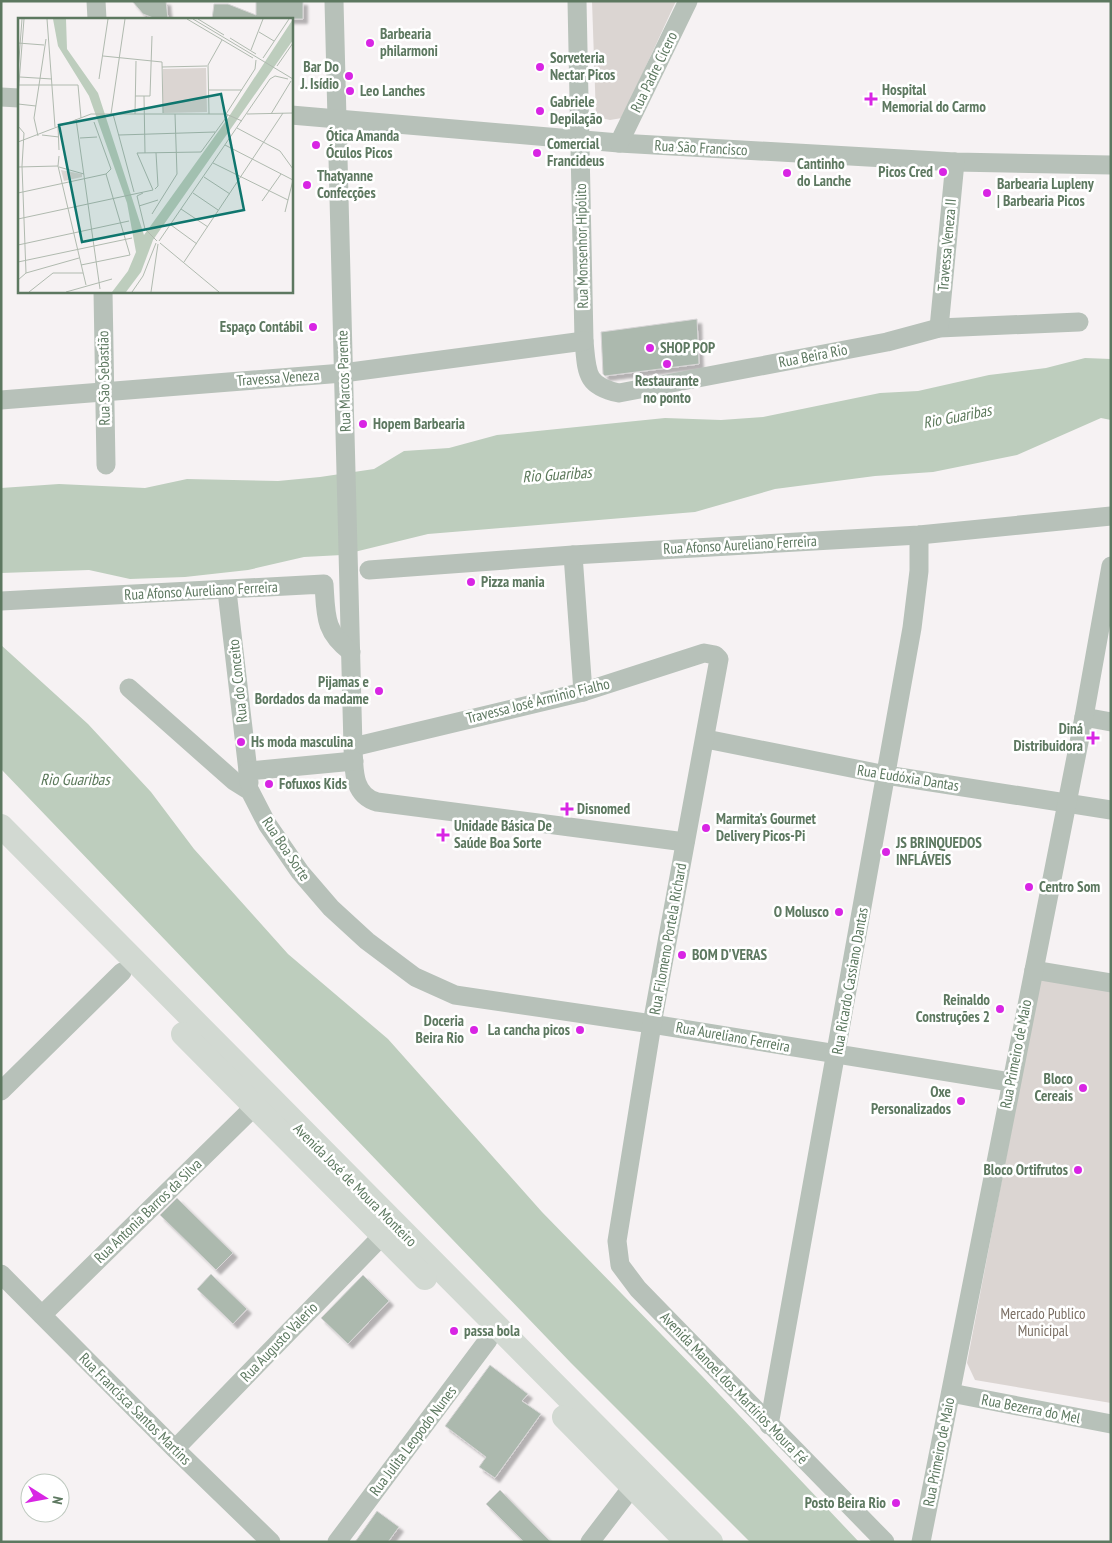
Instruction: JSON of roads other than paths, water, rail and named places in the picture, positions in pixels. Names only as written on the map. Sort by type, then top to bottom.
[{"type":"main road","name":"Avenida José de Moura Monteiro","points":[[1,826],[711,1542]]},
{"type":"main road","name":"Avenida José de Moura Monteiro","points":[[1,849],[254,1107],[687,1542]]},
{"type":"street","points":[[96,1],[97,18]]},
{"type":"street","name":"Rua Marcos Parente","points":[[334,1],[353,754],[360,792],[369,800],[377,802],[685,842]]},
{"type":"street","name":"Rua Monsenhor Hipólito","points":[[577,1],[584,341]]},
{"type":"street","name":"Rua Padre Cícero","points":[[619,143],[688,1]]},
{"type":"street","points":[[1,97],[18,98]]},
{"type":"street","name":"Rua São Francisco","points":[[292,115],[619,143],[955,162],[1111,165]]},
{"type":"street","name":"Travessa Veneza II","points":[[939,328],[955,162]]},
{"type":"street","name":"Rua São Sebastião","points":[[103,292],[106,465]]},
{"type":"street","name":"Rua Beira Rio","points":[[584,341],[587,369],[591,381],[601,389],[619,393],[887,342],[939,328],[1079,322]]},
{"type":"street","name":"Travessa Veneza","points":[[1,400],[343,373],[584,341]]},
{"type":"street","name":"Rua Afonso Aureliano Ferreira","points":[[369,570],[572,555],[919,535],[1111,516]]},
{"type":"street","name":"Rua Ricardo Cassiano Dantas","points":[[769,1425],[917,599],[919,535]]},
{"type":"street","points":[[572,555],[583,692]]},
{"type":"street","name":"Rua Primeiro de Maio","points":[[921,1542],[1010,1082],[1084,717],[1111,566]]},
{"type":"street","name":"Rua Afonso Aureliano Ferreira","points":[[1,601],[227,591],[324,584],[327,626],[337,642],[351,652]]},
{"type":"street","name":"Rua do Conceito","points":[[227,591],[248,771]]},
{"type":"street","name":"Travessa José Arminio Fialho","points":[[248,771],[353,754],[583,692],[704,653],[715,655],[719,659]]},
{"type":"street","name":"Rua Filomeno Portela Richard","points":[[620,1219],[652,1024],[685,842],[706,740],[719,659]]},
{"type":"street","name":"Rua Boa Sorte","points":[[130,688],[234,781],[250,791],[267,824],[300,872],[331,908],[367,942],[415,977],[455,995]]},
{"type":"street","points":[[1084,717],[1111,722]]},
{"type":"street","name":"Rua Eudóxia Dantas","points":[[706,740],[886,775],[1111,810]]},
{"type":"street","points":[[248,771],[250,791]]},
{"type":"street","points":[[1034,970],[1111,983]]},
{"type":"street","points":[[1,1091],[122,972]]},
{"type":"street","name":"Rua Aureliano Ferreira","points":[[455,995],[652,1024],[1010,1082]]},
{"type":"street","name":"Rua Antonia Barros da Silva","points":[[42,1315],[254,1107]]},
{"type":"street","name":"Avenida Manoel dos Martírios Moura Fé","points":[[620,1219],[617,1255],[625,1274],[769,1425],[886,1542]]},
{"type":"street","name":"Rua Augusto Valerio","points":[[175,1449],[382,1236]]},
{"type":"street","name":"Rua Francisca Santos Martins","points":[[1,1274],[175,1449],[271,1542]]},
{"type":"street","name":"Rua Julita Leopodo Nunes","points":[[337,1542],[488,1340]]},
{"type":"street","name":"Rua Bezerra do Mel","points":[[951,1393],[1111,1424]]},
{"type":"street","points":[[590,1542],[632,1487]]},
{"type":"water","name":"Rio Guaribas","points":[[1085,358],[1111,359],[1111,420],[1101,418],[1017,455],[933,472],[875,476],[775,489],[695,512],[428,534],[342,555],[304,557],[248,570],[185,577],[130,579],[89,570],[1,573],[1,488],[59,484],[145,488],[187,479],[278,481],[320,477],[374,469],[404,451],[449,448],[497,435],[665,418],[721,420],[763,417],[880,393],[918,391],[989,375],[1046,368]]},
{"type":"water","name":"Rio Guaribas","points":[[1,645],[88,724],[151,792],[194,849],[288,954],[388,1039],[542,1212],[702,1376],[859,1542],[750,1542],[571,1363],[1,769]]},
{"type":"place","name":"Barbearia philarmoni","points":[[370,43]]},
{"type":"place","name":"Sorveteria Nectar Picos","points":[[540,67]]},
{"type":"place","name":"Bar Do J. Isídio","points":[[349,76]]},
{"type":"place","name":"Leo Lanches","points":[[350,91]]},
{"type":"place","name":"Hospital Memorial do Carmo","points":[[871,99]]},
{"type":"place","name":"Gabriele Depilação","points":[[540,111]]},
{"type":"place","name":"Ótica Amanda Óculos Picos","points":[[316,145]]},
{"type":"place","name":"Comercial Francideus","points":[[537,153]]},
{"type":"place","name":"Picos Cred","points":[[943,172]]},
{"type":"place","name":"Cantinho do Lanche","points":[[787,173]]},
{"type":"place","name":"Thatyanne Confecções","points":[[307,185]]},
{"type":"place","name":"Barbearia Lupleny | Barbearia Picos","points":[[987,193]]},
{"type":"place","name":"Espaço Contábil","points":[[313,327]]},
{"type":"place","name":"SHOP POP","points":[[650,348]]},
{"type":"place","name":"Restaurante no ponto","points":[[667,364]]},
{"type":"place","name":"Hopem Barbearia","points":[[363,424]]},
{"type":"place","name":"Pizza mania","points":[[471,582]]},
{"type":"place","name":"Pijamas e Bordados da madame","points":[[379,691]]},
{"type":"place","name":"Diná Distribuidora","points":[[1093,738]]},
{"type":"place","name":"Hs moda masculina","points":[[241,742]]},
{"type":"place","name":"Fofuxos Kids","points":[[269,784]]},
{"type":"place","name":"Disnomed","points":[[567,809]]},
{"type":"place","name":"Marmita’s Gourmet Delivery Picos-Pi","points":[[706,828]]},
{"type":"place","name":"Unidade Básica De Saúde Boa Sorte","points":[[443,835]]},
{"type":"place","name":"JS BRINQUEDOS INFLÁVEIS","points":[[886,852]]},
{"type":"place","name":"Centro Som","points":[[1029,887]]},
{"type":"place","name":"O Molusco","points":[[839,912]]},
{"type":"place","name":"BOM D'VERAS","points":[[682,955]]},
{"type":"place","name":"Reinaldo Construções 2","points":[[1000,1009]]},
{"type":"place","name":"Doceria Beira Rio","points":[[474,1030]]},
{"type":"place","name":"La cancha picos","points":[[580,1030]]},
{"type":"place","name":"Bloco Cereais","points":[[1083,1088]]},
{"type":"place","name":"Oxe Personalizados","points":[[961,1101]]},
{"type":"place","name":"Bloco Ortifrutos","points":[[1078,1170]]},
{"type":"place","name":"passa bola","points":[[454,1331]]},
{"type":"place","name":"Posto Beira Rio","points":[[896,1503]]},
{"type":"park label","name":"Mercado Publico Municipal","points":[[1043,1322]]}]
